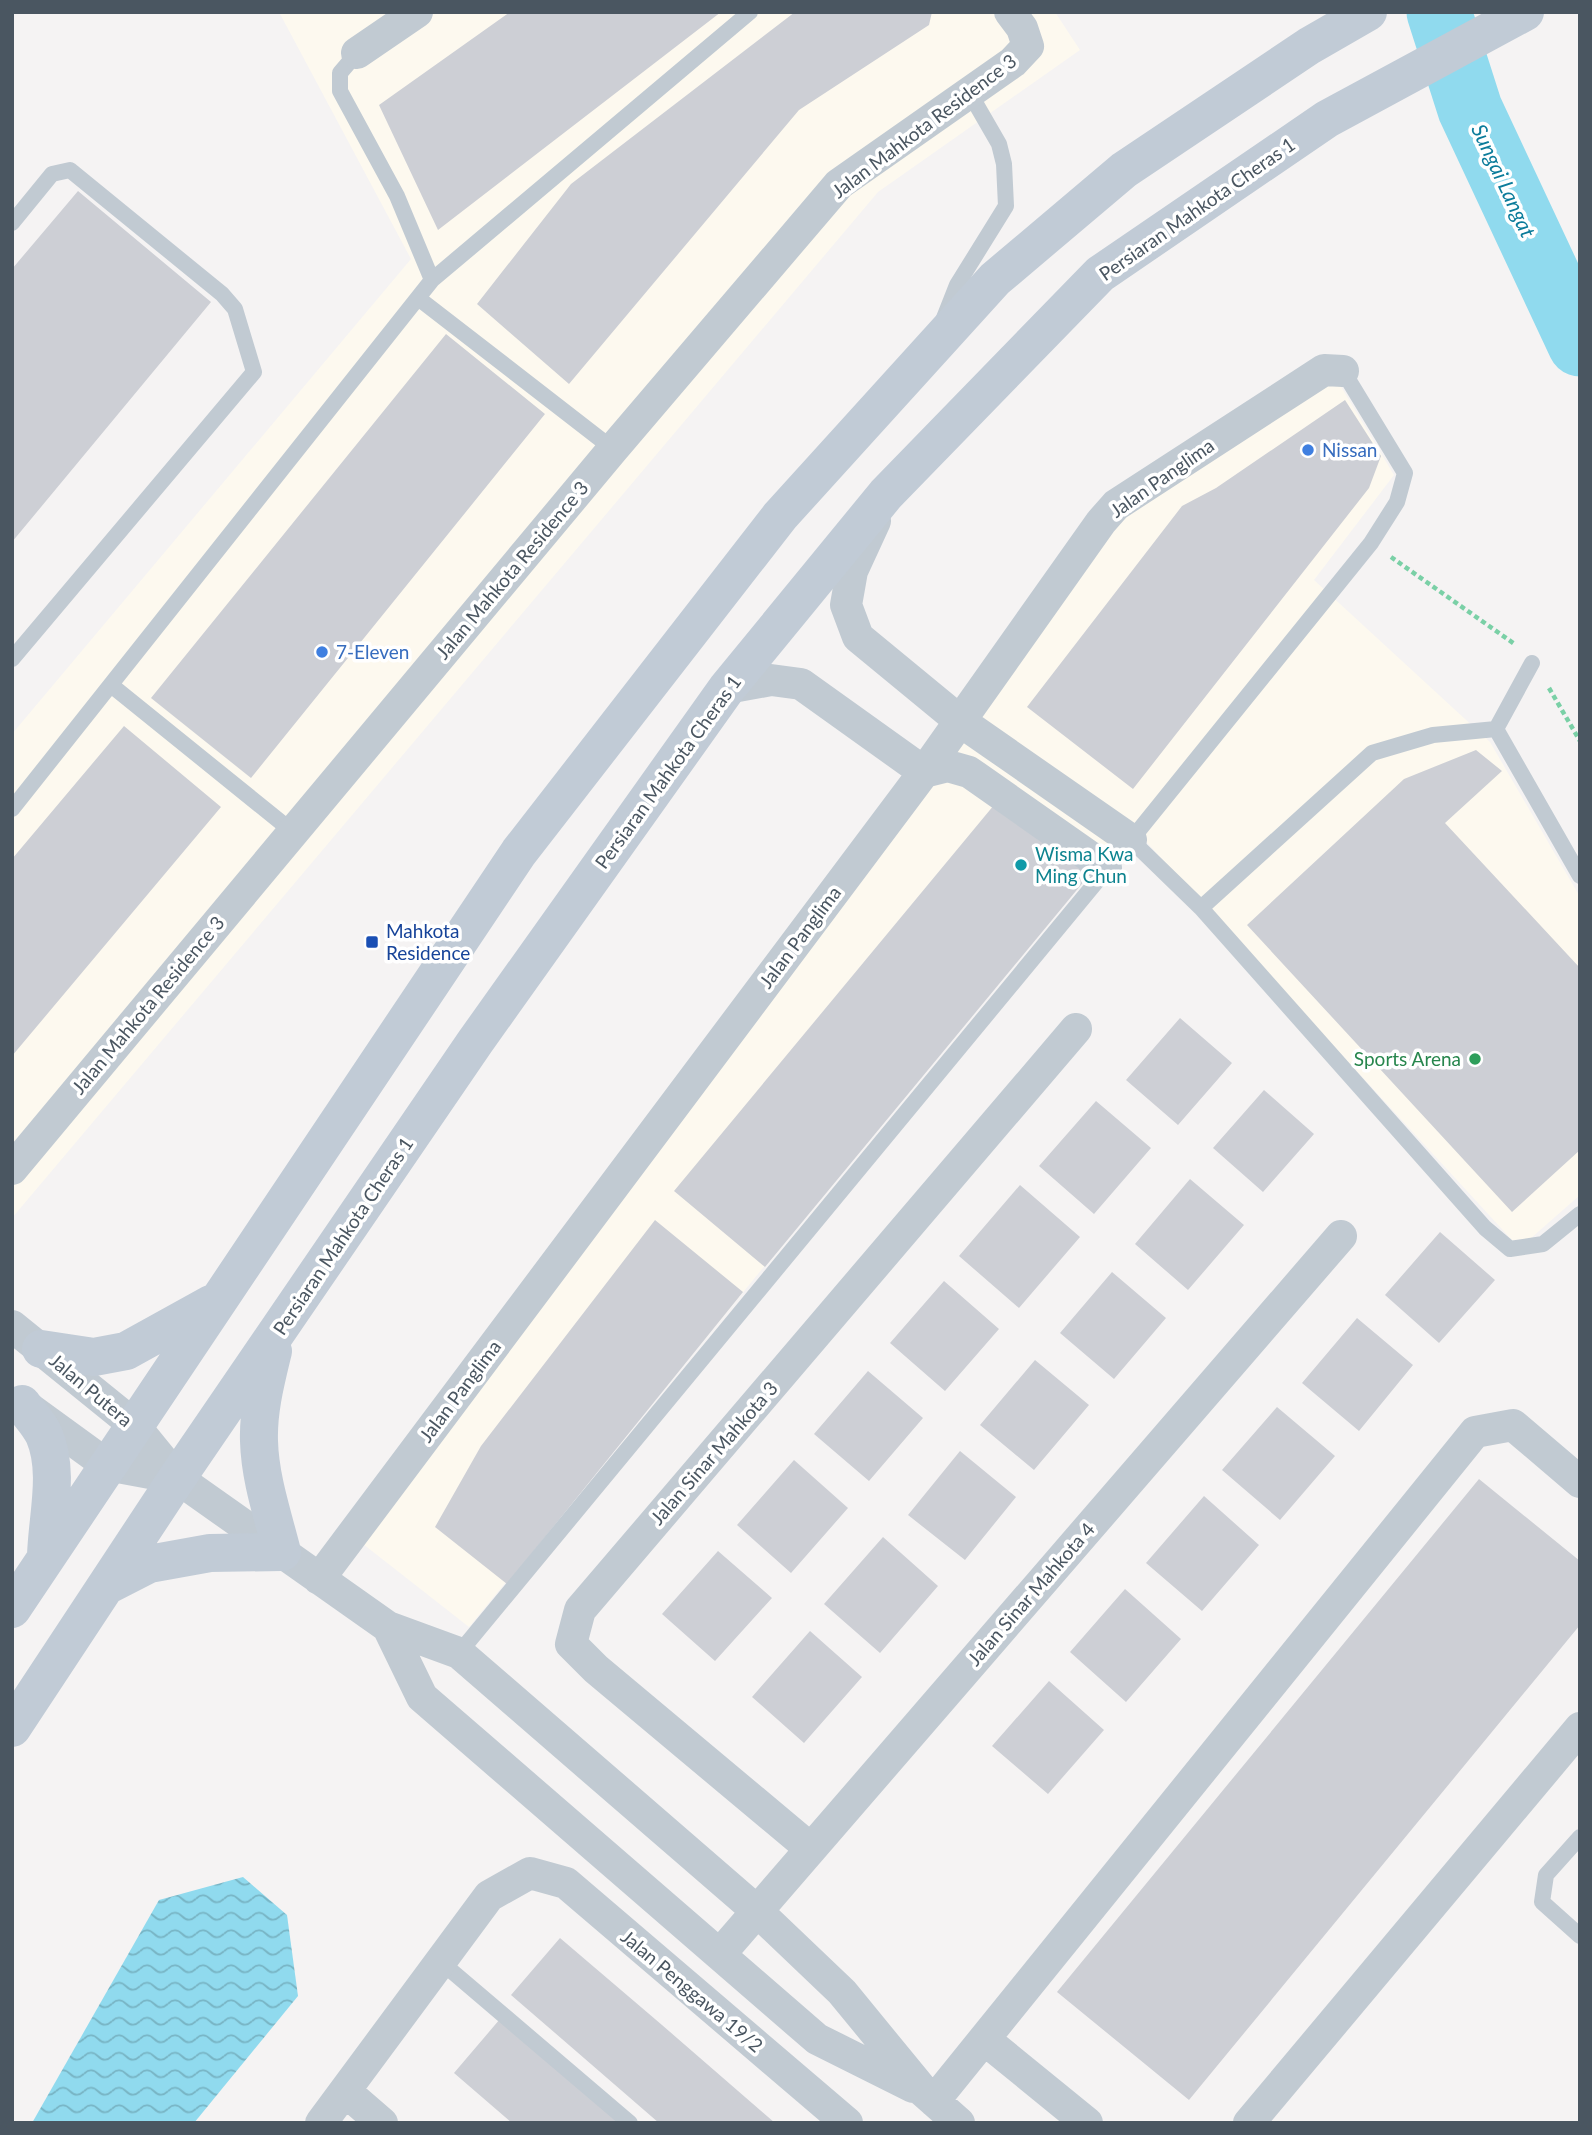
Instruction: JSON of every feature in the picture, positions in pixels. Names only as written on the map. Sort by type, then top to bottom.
[{"type":"main road","points":[[12,1609],[527,841],[780,516],[995,279],[1124,170],[1309,46],[1368,12]]},
{"type":"main road","name":"Persiaran Mahkota Cheras 1","points":[[12,1728],[177,1478],[475,1042],[727,688],[887,494],[1100,274],[1327,120],[1525,12]]},
{"type":"main road","points":[[27,1337],[94,1357],[126,1351],[216,1302]]},
{"type":"main road","points":[[106,1586],[149,1564],[209,1553],[282,1552],[263,1476],[259,1441],[262,1397],[277,1332]]},
{"type":"main road","points":[[17,1400],[44,1435],[51,1459],[52,1486],[46,1558]]},
{"type":"street","points":[[357,53],[417,12]]},
{"type":"street","name":"Jalan Mahkota Residence 3","points":[[12,1169],[613,449],[839,184],[1013,62],[1028,46],[1022,27],[1010,12]]},
{"type":"street","name":"Jalan Panglima","points":[[319,1579],[924,772],[1101,522],[1116,505],[1324,370],[1343,371]]},
{"type":"street","points":[[887,494],[852,571],[846,605],[858,637],[960,722],[1131,840]]},
{"type":"street","points":[[727,688],[771,680],[801,684],[924,772],[948,766],[970,772],[1106,868]]},
{"type":"street","name":"Jalan Sinar Mahkota 3","points":[[811,1849],[596,1669],[571,1644],[580,1610],[1076,1029]]},
{"type":"street","name":"Jalan Sinar Mahkota 4","points":[[721,1954],[1341,1236]]},
{"type":"street","name":"Jalan Putera","points":[[27,1337],[134,1424],[177,1478]]},
{"type":"street","points":[[17,1400],[107,1465],[177,1478],[388,1627],[459,1653],[757,1911],[842,1992],[929,2097],[959,2123]]},
{"type":"street","points":[[929,2097],[984,2039],[1475,1432],[1513,1425],[1580,1482]]},
{"type":"street","points":[[388,1627],[422,1697],[817,2039],[929,2097]]},
{"type":"street","points":[[1249,2123],[1580,1728]]},
{"type":"street","name":"Jalan Penggawa 19/2","points":[[441,1962],[489,1896],[530,1873],[566,1883],[834,2119]]},
{"type":"street","points":[[321,2123],[441,1962]]},
{"type":"street","points":[[984,2039],[1087,2123]]},
{"type":"street","points":[[345,2091],[382,2123]]},
{"type":"lane","points":[[12,809],[432,280],[750,12]]},
{"type":"lane","points":[[357,53],[340,73],[341,91],[397,196],[432,280]]},
{"type":"lane","points":[[933,346],[957,285],[1006,206],[999,144],[969,92]]},
{"type":"lane","points":[[12,223],[52,174],[70,170],[222,294],[235,309],[254,372],[12,659]]},
{"type":"lane","points":[[418,298],[613,449]]},
{"type":"lane","points":[[459,1653],[1131,840],[1371,543],[1397,502],[1405,472],[1343,371]]},
{"type":"lane","points":[[1496,729],[1532,663]]},
{"type":"lane","points":[[111,685],[293,832]]},
{"type":"lane","points":[[1496,729],[1580,876]]},
{"type":"lane","points":[[1201,908],[1372,753],[1433,735],[1496,729]]},
{"type":"lane","points":[[1131,840],[1201,908],[1485,1228],[1510,1249],[1543,1244],[1580,1214]]},
{"type":"lane","points":[[1580,1837],[1546,1875],[1542,1902],[1580,1936]]},
{"type":"lane","points":[[441,1962],[630,2123]]},
{"type":"path","points":[[1371,543],[1510,638],[1532,663],[1580,741]]},
{"type":"shaded area","points":[[279,12],[1055,12],[1080,50],[878,192],[12,1218],[12,734],[411,259]]},
{"type":"shaded area","points":[[1329,384],[1340,385],[1394,475],[1314,580],[1490,742],[1580,897],[1580,1195],[1530,1239],[1512,1240],[1128,822],[469,1627],[363,1544],[1121,518]]},
{"type":"water","points":[[243,1877],[287,1915],[298,1996],[194,2123],[32,2123],[159,1900]]},
{"type":"building","points":[[510,12],[721,12],[438,230],[379,105]]},
{"type":"building","points":[[795,12],[932,12],[929,25],[799,110],[569,384],[477,304],[571,184]]},
{"type":"building","points":[[78,191],[211,302],[12,542],[12,269]]},
{"type":"building","points":[[446,334],[545,414],[251,778],[151,698]]},
{"type":"building","points":[[1345,400],[1381,456],[1369,488],[1133,789],[1027,707],[1182,506],[1216,488]]},
{"type":"building","points":[[124,726],[221,807],[12,1056],[12,859]]},
{"type":"building","name":"Sports Arena","points":[[1476,750],[1502,771],[1445,823],[1580,968],[1580,1150],[1512,1212],[1247,925],[1404,779]]},
{"type":"building","points":[[999,799],[1090,874],[765,1267],[674,1191]]},
{"type":"building","points":[[1180,1018],[1232,1063],[1178,1125],[1126,1080]]},
{"type":"building","points":[[1264,1090],[1314,1134],[1263,1192],[1213,1148]]},
{"type":"building","points":[[1096,1101],[1151,1148],[1094,1214],[1039,1166]]},
{"type":"building","points":[[1190,1179],[1244,1225],[1188,1290],[1135,1244]]},
{"type":"building","points":[[1020,1185],[1080,1237],[1019,1308],[959,1256]]},
{"type":"building","points":[[655,1220],[743,1292],[507,1584],[435,1527],[481,1446]]},
{"type":"building","points":[[1440,1232],[1495,1280],[1439,1343],[1385,1295]]},
{"type":"building","points":[[1112,1272],[1166,1318],[1114,1379],[1060,1333]]},
{"type":"building","points":[[944,1281],[999,1329],[945,1391],[890,1343]]},
{"type":"building","points":[[1357,1318],[1413,1365],[1359,1431],[1302,1383]]},
{"type":"building","points":[[1035,1360],[1089,1405],[1034,1470],[980,1425]]},
{"type":"building","points":[[868,1371],[923,1418],[869,1481],[814,1434]]},
{"type":"building","points":[[1277,1407],[1335,1456],[1280,1520],[1222,1470]]},
{"type":"building","points":[[960,1451],[1016,1497],[965,1560],[908,1515]]},
{"type":"building","points":[[794,1460],[848,1508],[791,1573],[737,1525]]},
{"type":"building","points":[[1479,1479],[1580,1561],[1580,1625],[1189,2100],[1057,1992]]},
{"type":"building","points":[[1204,1496],[1259,1545],[1202,1611],[1146,1563]]},
{"type":"building","points":[[883,1537],[938,1586],[880,1653],[824,1604]]},
{"type":"building","points":[[718,1551],[772,1598],[715,1661],[662,1614]]},
{"type":"building","points":[[1125,1589],[1181,1639],[1126,1702],[1070,1652]]},
{"type":"building","points":[[810,1631],[862,1677],[804,1743],[752,1697]]},
{"type":"building","points":[[1049,1681],[1104,1730],[1048,1794],[992,1746]]},
{"type":"building","points":[[560,1938],[775,2123],[659,2123],[511,1995]]},
{"type":"building","points":[[500,2019],[621,2123],[512,2123],[454,2073]]},
{"type":"waterway","name":"Sungai Langat","points":[[1439,12],[1470,109],[1580,344]]},
{"type":"place","name":"Nissan","points":[[1308,450]]},
{"type":"place","name":"7-Eleven","points":[[322,652]]},
{"type":"place","name":"Wisma Kwa Ming Chun","points":[[1021,865]]},
{"type":"place","name":"Mahkota Residence","points":[[372,942]]},
{"type":"place","name":"Sports Arena","points":[[1475,1059]]}]
